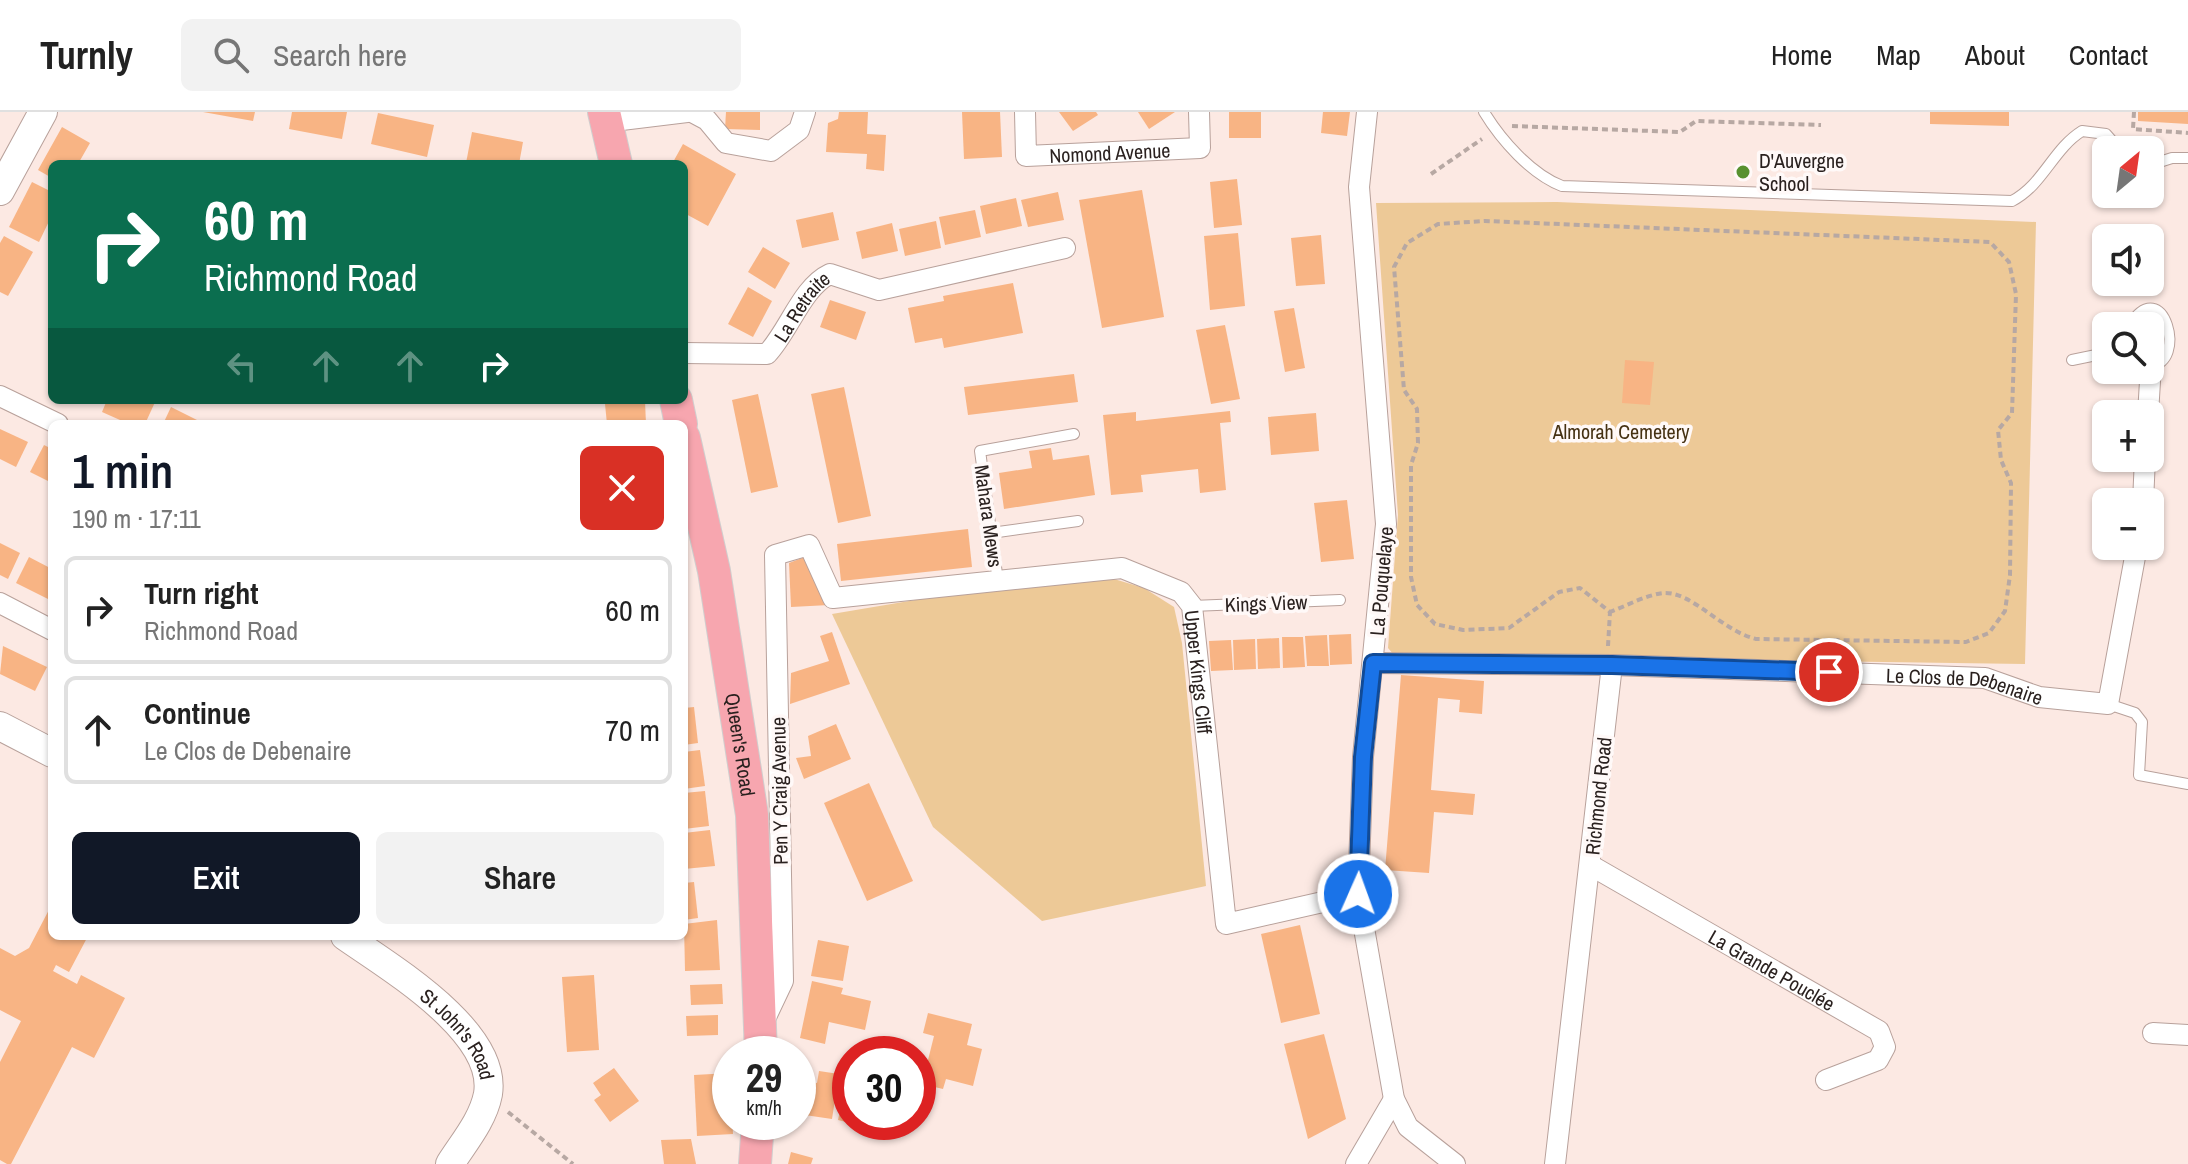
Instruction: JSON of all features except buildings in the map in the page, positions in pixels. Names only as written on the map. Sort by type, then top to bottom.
[{"type":"main road","points":[[2,184],[43,112]]},
{"type":"main road","points":[[604,117],[615,160]]},
{"type":"main road","name":"Queen's Road","points":[[688,456],[714,571],[752,815],[762,1036]]},
{"type":"main road","points":[[0,726],[48,751]]},
{"type":"main road","name":"St John's Road","points":[[351,940],[405,979],[462,1027],[482,1056],[488,1080],[487,1095],[478,1120],[450,1164]]},
{"type":"main road","points":[[755,1164],[757,1140]]},
{"type":"street","points":[[604,117],[689,112],[707,120],[726,143],[771,151],[799,130],[805,112]]},
{"type":"street","name":"Nomond Avenue","points":[[1025,112],[1026,156],[1200,148],[1199,112]]},
{"type":"street","name":"La Pouquelaye","points":[[1367,112],[1359,187],[1386,524],[1363,757],[1358,894],[1394,1099],[1408,1127],[1455,1164]]},
{"type":"street","name":"La Retraite","points":[[688,353],[767,354],[783,337],[817,280],[830,274],[879,290],[1065,248]]},
{"type":"street","points":[[0,396],[50,420]]},
{"type":"street","name":"Upper Kings Cliff","points":[[775,555],[809,545],[833,598],[1122,568],[1181,592],[1192,606],[1226,924],[1358,894]]},
{"type":"street","name":"Pen Y Craig Avenue","points":[[763,1036],[783,981],[775,555]]},
{"type":"street","points":[[2108,704],[2134,560]]},
{"type":"street","points":[[0,603],[48,628]]},
{"type":"street","points":[[1373,663],[1612,665]]},
{"type":"street","name":"Le Clos de Debenaire","points":[[1612,665],[1985,678],[2039,697],[2108,704]]},
{"type":"street","name":"Richmond Road","points":[[1555,1164],[1612,665]]},
{"type":"street","name":"La Grande Pouclée","points":[[1590,865],[1879,1031],[1885,1047],[1878,1060],[1826,1080]]},
{"type":"street","points":[[2153,1033],[2188,1035]]},
{"type":"street","points":[[1356,1164],[1394,1099]]},
{"type":"lane","points":[[1484,112],[1494,130],[1546,180],[1562,186],[2012,201],[2028,192],[2069,139],[2082,131],[2108,136]]},
{"type":"lane","points":[[2164,161],[2188,158]]},
{"type":"lane","points":[[2142,312],[2152,309],[2169,313],[2182,337],[2169,361],[2164,362]]},
{"type":"lane","points":[[2072,360],[2092,356]]},
{"type":"lane","name":"Mahara Mews","points":[[998,581],[980,451],[1074,434]]},
{"type":"lane","points":[[991,533],[1078,521]]},
{"type":"lane","name":"Kings View","points":[[1192,606],[1340,600]]},
{"type":"lane","points":[[2108,704],[2135,713],[2142,722],[2139,775],[2188,784]]},
{"type":"path","points":[[2134,112],[2133,129],[2188,133]]},
{"type":"path","points":[[1431,174],[1494,130],[1515,125],[1680,132],[1696,121],[1821,125]]},
{"type":"path","points":[[1485,221],[1990,242],[2009,262],[2016,294],[2012,413],[1998,430],[2001,460],[2011,483],[2010,575],[2005,611],[1989,633],[1966,642],[1756,639],[1739,635],[1688,598],[1664,593],[1610,612],[1580,588],[1559,592],[1509,628],[1463,630],[1435,624],[1417,605],[1411,577],[1411,465],[1418,443],[1417,409],[1404,390],[1394,267],[1407,243],[1438,224],[1485,221]]},
{"type":"path","points":[[1610,612],[1607,656],[1612,665]]},
{"type":"path","points":[[487,1095],[573,1164]]},
{"type":"green space","name":"Almorah Cemetery","points":[[1557,202],[2036,222],[2025,664],[1394,655],[1388,648],[1398,515],[1376,203]]},
{"type":"green space","points":[[1114,579],[1144,588],[1174,607],[1182,643],[1206,886],[1042,921],[933,827],[832,614],[933,597]]},
{"type":"place","name":"D'Auvergne School","points":[[1743,172]]},
{"type":"route","points":[[1358,894],[1363,757],[1373,663],[1612,665],[1829,672]]}]
